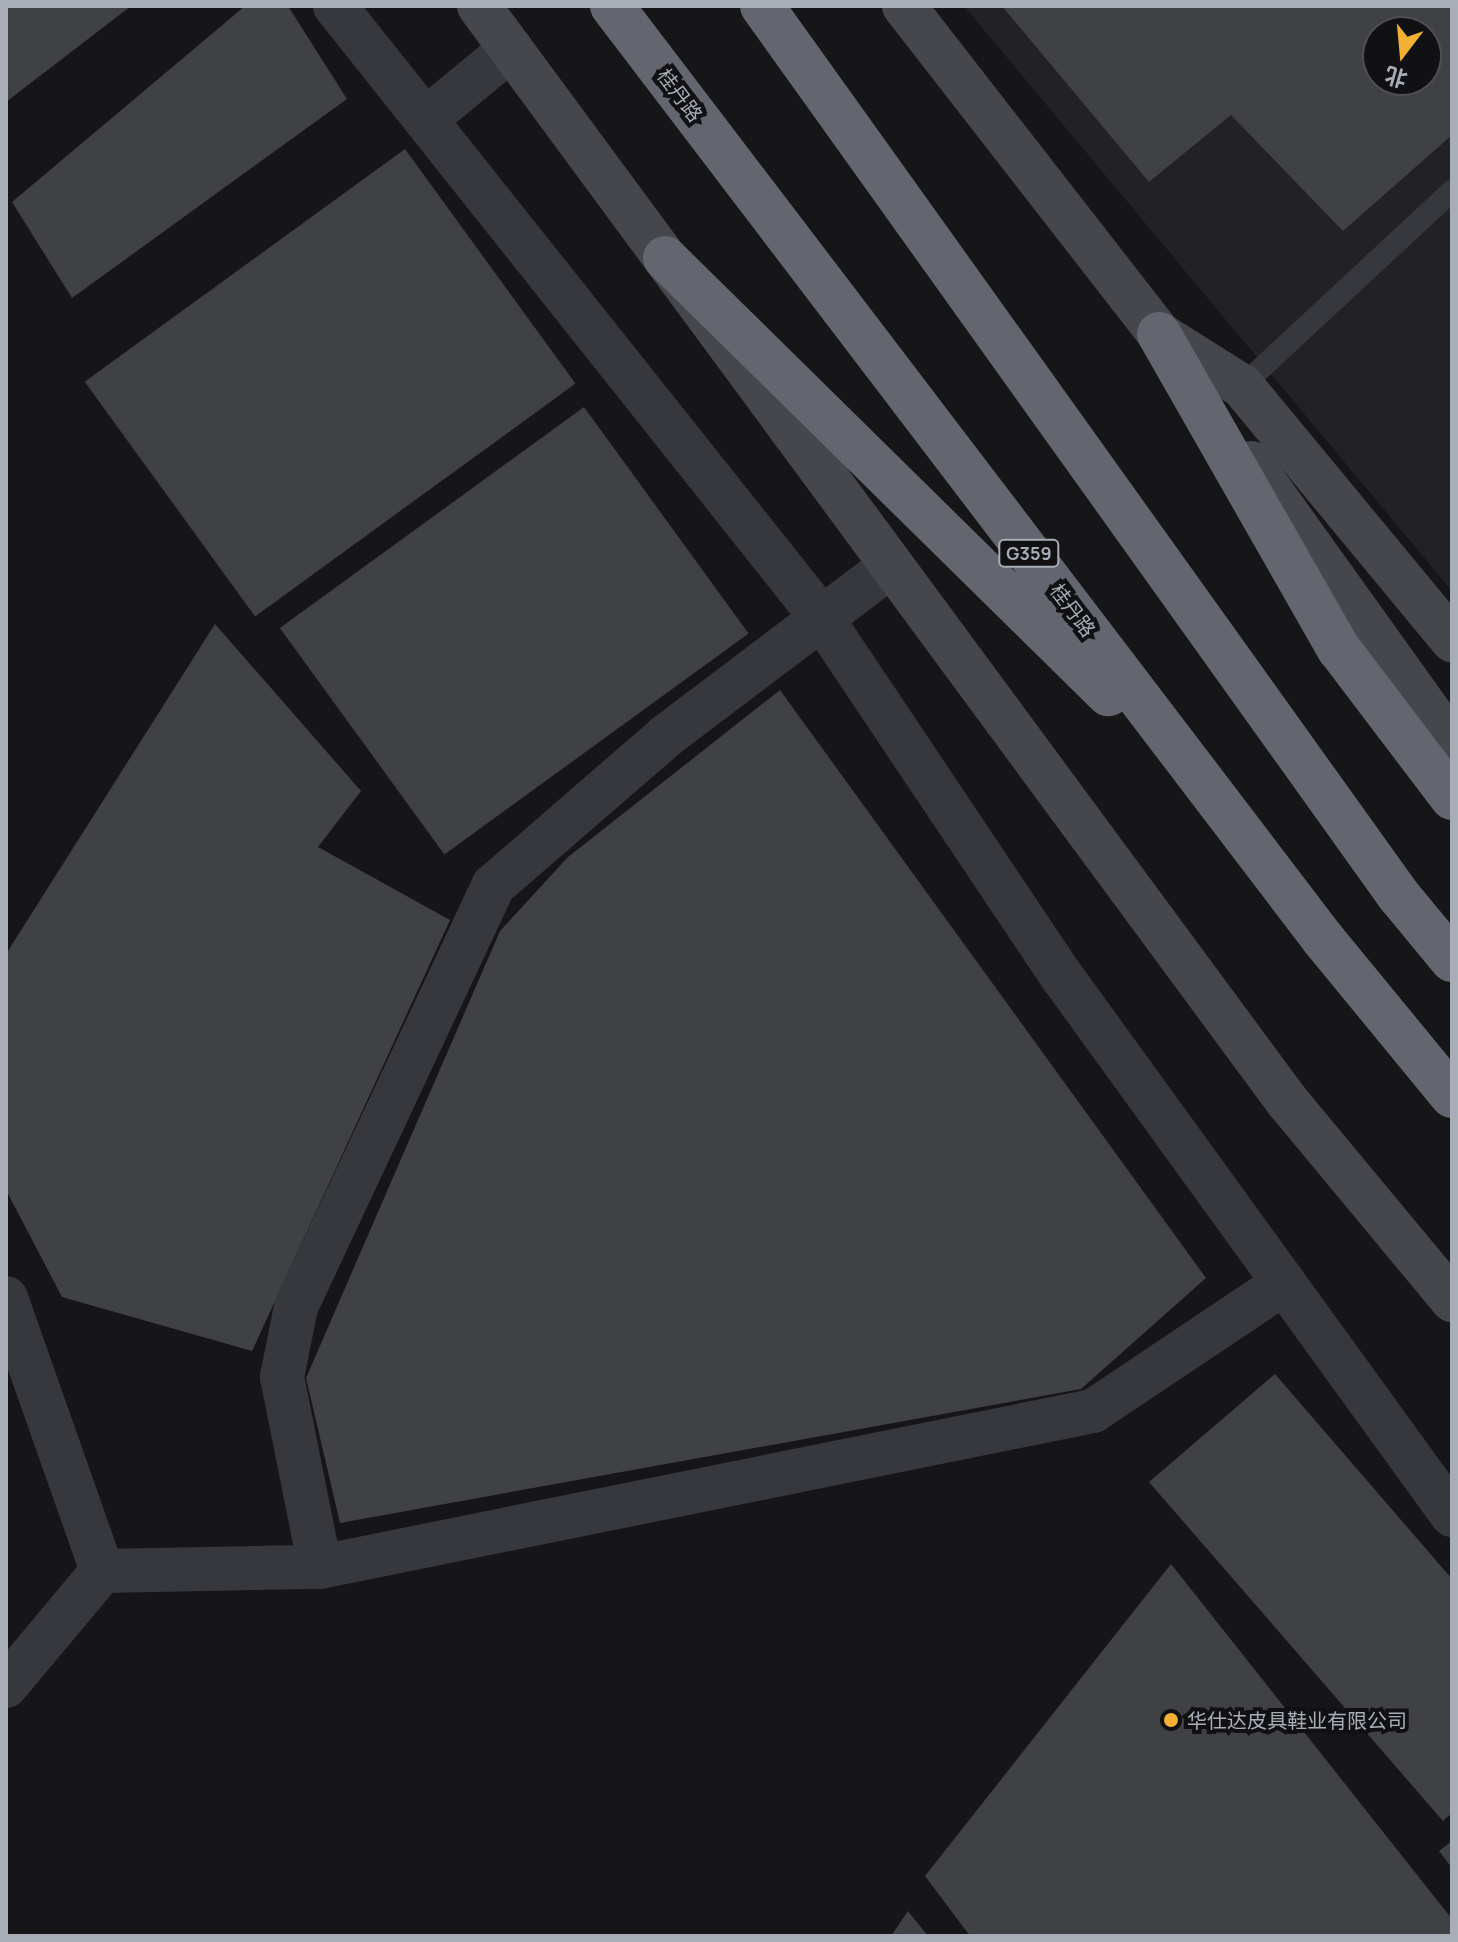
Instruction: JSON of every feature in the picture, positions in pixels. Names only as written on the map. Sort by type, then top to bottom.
[{"type":"highway","name":"桂丹路","points":[[612,6],[1225,811],[1452,1096]]},
{"type":"highway","points":[[762,6],[1399,896],[1452,960]]},
{"type":"highway","points":[[665,258],[1225,811]]},
{"type":"highway","points":[[1159,334],[1339,649],[1452,798]]},
{"type":"main road","points":[[479,6],[1287,1101],[1452,1300]]},
{"type":"main road","points":[[904,6],[1159,334],[1452,744]]},
{"type":"main road","points":[[1159,334],[1242,386],[1452,640]]},
{"type":"street","points":[[335,6],[821,617],[1063,978],[1452,1515]]},
{"type":"street","points":[[426,119],[511,49]]},
{"type":"street","points":[[320,1567],[282,1377],[296,1307],[493,886],[666,736],[891,566]]},
{"type":"street","points":[[6,1686],[102,1571],[320,1567],[1093,1411],[1284,1283]]},
{"type":"street","points":[[6,1298],[102,1571]]},
{"type":"lane","points":[[1242,386],[1452,191]]},
{"type":"shaded area","points":[[964,6],[1452,6],[1452,591]]},
{"type":"building","points":[[6,6],[131,6],[6,102]]},
{"type":"building","points":[[245,6],[288,6],[347,99],[72,298],[12,202]]},
{"type":"building","points":[[1002,6],[1452,6],[1452,135],[1343,231],[1231,115],[1149,182]]},
{"type":"building","points":[[405,149],[575,384],[255,616],[85,382]]},
{"type":"building","points":[[584,407],[749,634],[444,855],[280,628]]},
{"type":"building","points":[[215,624],[361,791],[318,847],[450,920],[252,1351],[62,1297],[6,1190],[6,954]]},
{"type":"building","points":[[780,690],[1206,1278],[1081,1389],[340,1523],[306,1378],[500,931],[568,857]]},
{"type":"building","points":[[1275,1374],[1452,1579],[1452,1813],[1443,1821],[1149,1482]]},
{"type":"building","name":"华仕达皮具鞋业有限公司","points":[[1171,1564],[1452,1919],[1452,1936],[970,1936],[925,1876]]},
{"type":"building","points":[[1452,1841],[1452,1868],[1439,1851]]},
{"type":"building","points":[[908,1911],[928,1936],[891,1936]]},
{"type":"place","name":"华仕达皮具鞋业有限公司","points":[[1171,1720]]}]
